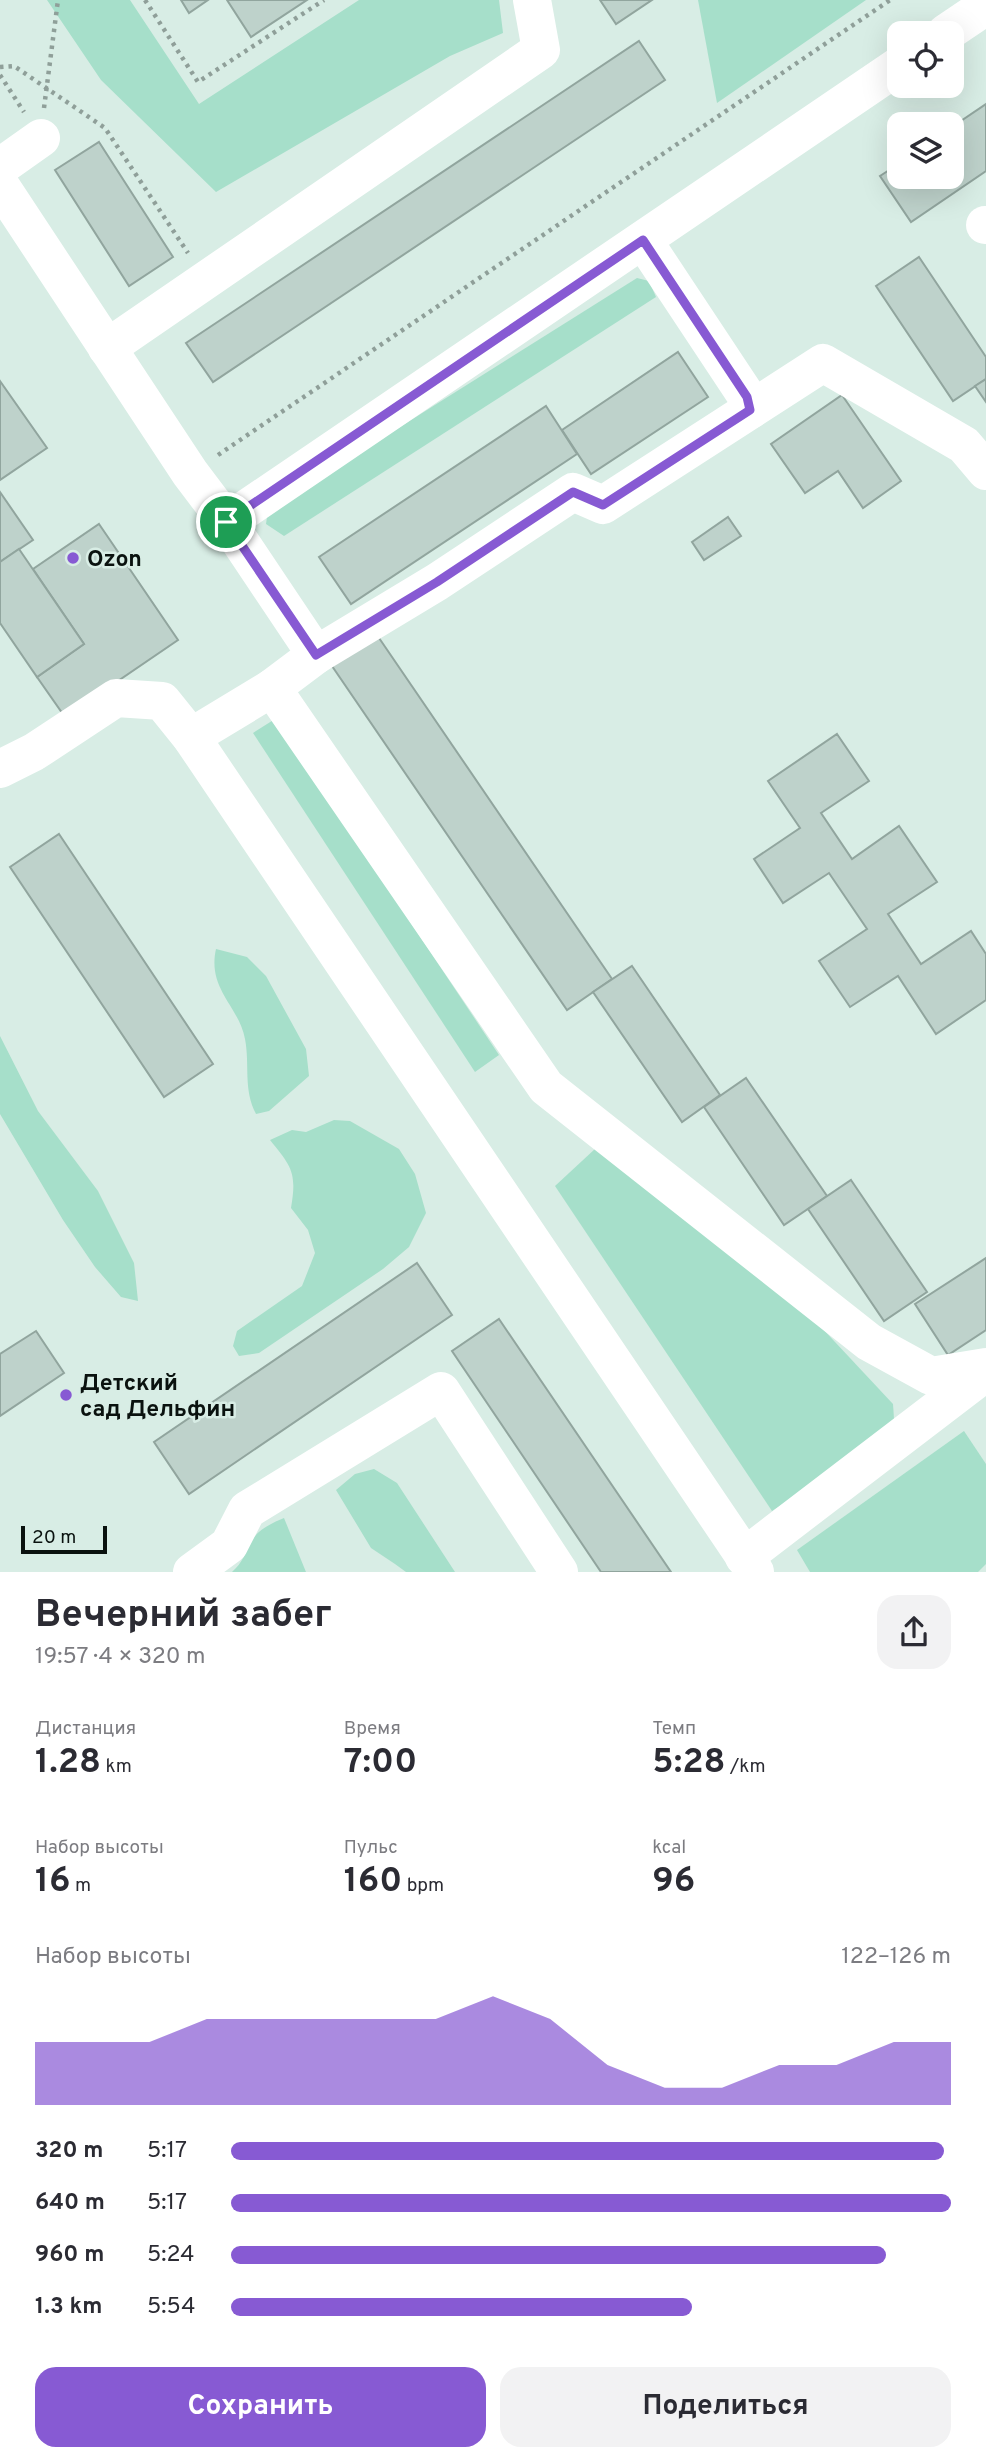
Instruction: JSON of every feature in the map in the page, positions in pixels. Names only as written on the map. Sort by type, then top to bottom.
[{"type":"street","points":[[107,348],[541,50],[532,0]]},
{"type":"street","points":[[964,21],[986,6]]},
{"type":"street","points":[[226,522],[887,74]]},
{"type":"street","points":[[0,167],[41,138]]},
{"type":"street","points":[[0,185],[190,473],[316,655]]},
{"type":"street","points":[[643,240],[747,397],[750,410]]},
{"type":"street","points":[[191,737],[272,688],[316,655],[437,582],[573,492],[603,505],[822,363],[964,445],[986,471]]},
{"type":"street","points":[[272,688],[546,1087],[869,1342],[931,1376],[986,1370]]},
{"type":"street","points":[[0,769],[34,752],[116,698],[162,701],[191,737],[750,1564],[986,1370]]},
{"type":"street","points":[[192,1572],[229,1545],[247,1510],[441,1391],[559,1572]]},
{"type":"path","points":[[41,138],[58,0]]},
{"type":"path","points":[[145,0],[198,82],[324,0]]},
{"type":"path","points":[[190,473],[890,0]]},
{"type":"path","points":[[0,67],[14,66],[105,128],[206,280]]},
{"type":"path","points":[[0,75],[41,138]]},
{"type":"green space","points":[[47,0],[130,0],[199,104],[359,0],[499,0],[503,33],[450,56],[216,192],[101,80]]},
{"type":"green space","points":[[698,0],[866,0],[717,103]]},
{"type":"green space","points":[[637,278],[649,281],[656,297],[284,536],[266,524],[268,510]]},
{"type":"green space","points":[[275,719],[499,1055],[475,1072],[253,733]]},
{"type":"green space","points":[[216,949],[247,957],[266,976],[306,1049],[309,1076],[269,1111],[256,1114],[252,1105],[245,1039],[242,1027],[216,975]]},
{"type":"green space","points":[[0,1036],[38,1111],[98,1191],[134,1263],[138,1301],[121,1297],[95,1267],[63,1220],[0,1114]]},
{"type":"green space","points":[[334,1120],[350,1121],[399,1149],[415,1174],[426,1213],[409,1247],[383,1269],[259,1353],[239,1356],[233,1346],[237,1331],[302,1286],[315,1253],[308,1230],[291,1208],[291,1171],[270,1140],[292,1130],[306,1132]]},
{"type":"green space","points":[[610,1135],[792,1296],[893,1404],[895,1433],[772,1511],[555,1186]]},
{"type":"green space","points":[[964,1431],[986,1464],[986,1564],[978,1572],[810,1572],[797,1550]]},
{"type":"green space","points":[[374,1469],[397,1483],[455,1572],[406,1572],[371,1548],[336,1490],[355,1474]]},
{"type":"green space","points":[[284,1518],[306,1572],[232,1572],[257,1534]]},
{"type":"building","points":[[181,0],[208,0],[189,13]]},
{"type":"building","points":[[227,0],[307,0],[251,37]]},
{"type":"building","points":[[600,0],[652,0],[616,24]]},
{"type":"building","points":[[639,41],[665,80],[213,382],[186,343]]},
{"type":"building","points":[[986,104],[986,171],[964,186],[964,119]]},
{"type":"building","points":[[99,142],[173,257],[129,286],[55,170]]},
{"type":"building","points":[[887,171],[887,186],[880,176]]},
{"type":"building","points":[[889,189],[960,189],[911,222]]},
{"type":"building","points":[[919,257],[986,357],[986,379],[953,401],[876,286]]},
{"type":"building","points":[[678,352],[708,397],[591,474],[562,430]]},
{"type":"building","points":[[986,379],[986,402],[975,386]]},
{"type":"building","points":[[0,381],[47,448],[0,480]]},
{"type":"building","points":[[842,395],[901,481],[863,508],[838,471],[805,493],[771,444]]},
{"type":"building","points":[[546,406],[577,454],[351,604],[319,557]]},
{"type":"building","points":[[0,492],[33,540],[0,562]]},
{"type":"building","points":[[728,517],[741,536],[704,560],[692,542]]},
{"type":"building","points":[[99,524],[178,640],[65,717],[37,677],[84,644],[33,569]]},
{"type":"building","points":[[19,549],[84,644],[37,677],[0,623],[0,562]]},
{"type":"building","points":[[377,635],[612,979],[567,1010],[332,666]]},
{"type":"building","points":[[837,734],[869,781],[821,813],[852,859],[899,826],[937,882],[888,914],[921,964],[971,931],[986,954],[986,1000],[936,1034],[898,976],[850,1007],[819,961],[867,929],[829,873],[783,903],[754,859],[800,828],[768,781]]},
{"type":"building","points":[[59,834],[213,1064],[164,1097],[10,867]]},
{"type":"building","points":[[632,966],[720,1095],[682,1122],[593,992]]},
{"type":"building","points":[[746,1078],[827,1196],[784,1225],[704,1107]]},
{"type":"building","points":[[851,1180],[927,1292],[884,1321],[808,1209]]},
{"type":"building","points":[[986,1258],[986,1330],[948,1355],[915,1304]]},
{"type":"building","points":[[417,1263],[452,1315],[189,1494],[154,1442]]},
{"type":"building","points":[[499,1319],[671,1572],[601,1572],[452,1351]]},
{"type":"building","points":[[36,1331],[64,1373],[0,1416],[0,1354]]},
{"type":"place","name":"Ozon","points":[[73,558]]},
{"type":"place","name":"Детский сад Дельфин","points":[[66,1395]]},
{"type":"route","points":[[643,240],[747,397],[750,410],[603,505],[573,492],[437,582],[316,655],[226,522],[643,240]]}]
